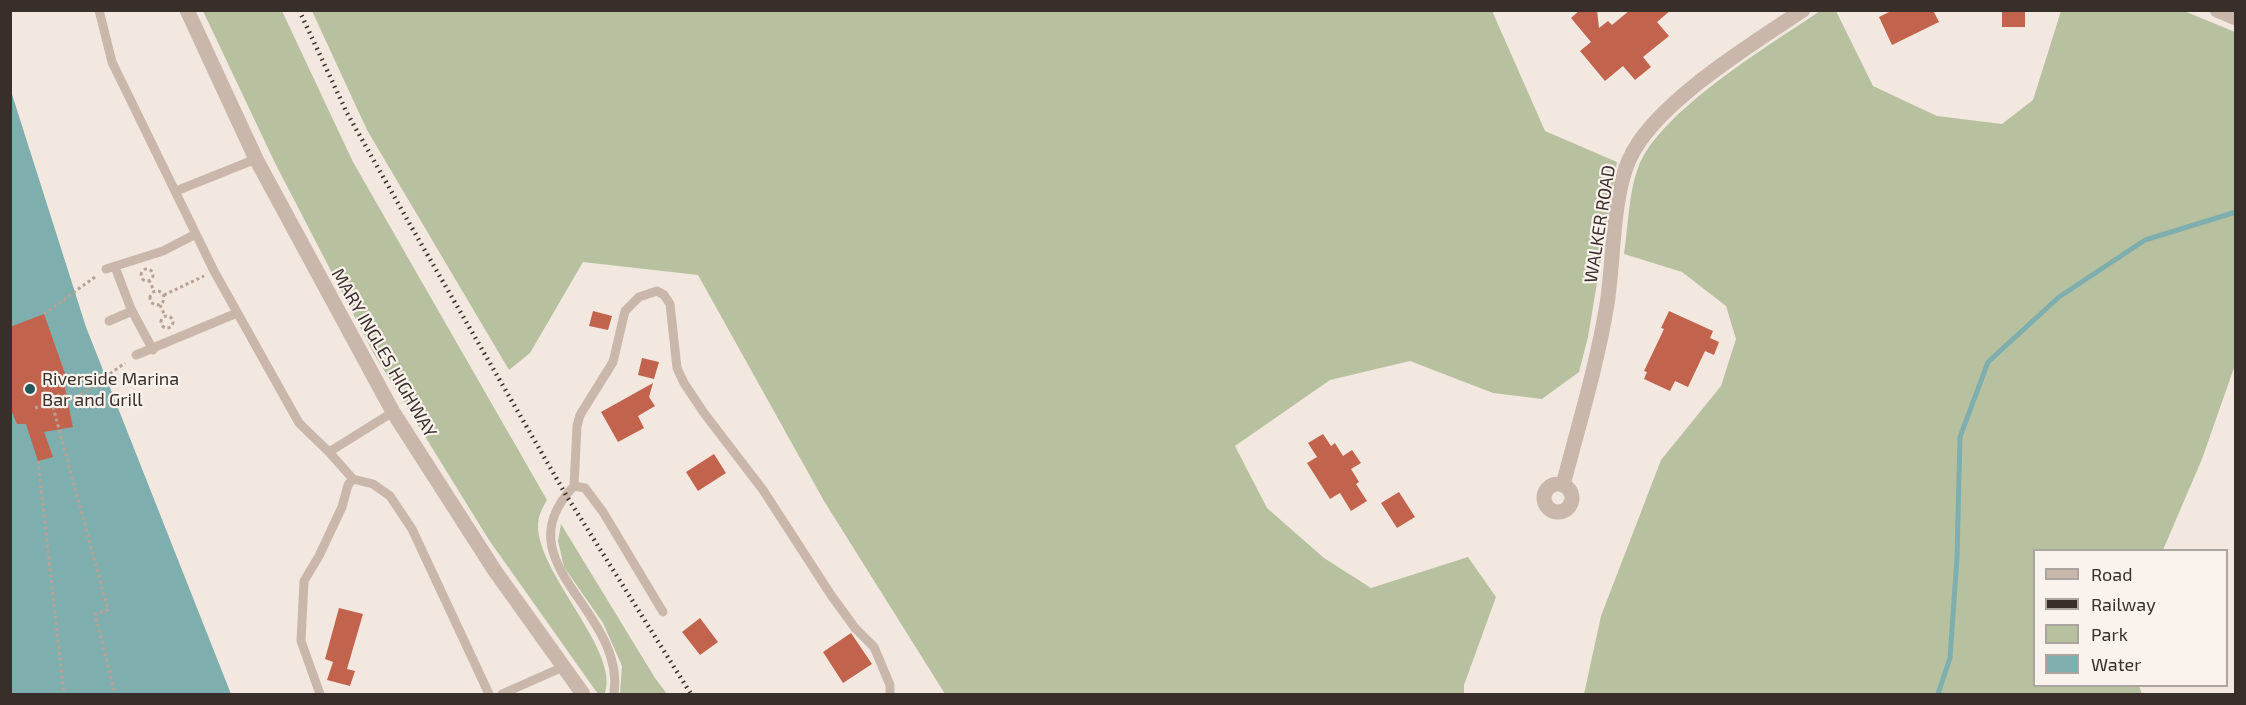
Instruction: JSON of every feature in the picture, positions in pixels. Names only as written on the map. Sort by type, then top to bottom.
[{"type":"street","name":"MARY INGLES HIGHWAY","points":[[187,10],[256,159],[393,412],[495,571],[583,694]]},
{"type":"street","name":"WALKER ROAD","points":[[1563,485],[1599,349],[1608,303],[1618,210],[1629,159],[1660,117],[1692,89],[1803,10]]},
{"type":"street","points":[[2217,10],[2235,18]]},
{"type":"lane","points":[[99,10],[112,62],[214,271],[299,423],[330,452],[353,479],[374,484],[390,496],[412,529],[489,694]]},
{"type":"lane","points":[[176,191],[256,159]]},
{"type":"lane","points":[[153,350],[111,268],[163,251],[196,234]]},
{"type":"lane","points":[[614,694],[616,684],[611,656],[601,631],[558,569],[550,548],[551,527],[555,510],[574,486],[577,426],[580,416],[613,362],[625,311],[639,297],[657,291],[664,295],[670,304],[676,368],[684,383],[704,414],[763,490],[831,595],[855,628],[874,647],[890,685],[890,694]]},
{"type":"lane","points":[[109,321],[132,311]]},
{"type":"lane","points":[[136,355],[153,350],[237,313]]},
{"type":"lane","points":[[330,452],[393,412]]},
{"type":"lane","points":[[320,694],[301,641],[304,580],[319,556],[353,479]]},
{"type":"lane","points":[[574,486],[585,488],[603,512],[663,612]]},
{"type":"lane","points":[[502,694],[563,667]]},
{"type":"path","points":[[44,314],[111,268]]},
{"type":"path","points":[[165,316],[160,305],[164,295],[214,271]]},
{"type":"path","points":[[149,280],[154,291],[164,295]]},
{"type":"path","points":[[154,291],[150,295],[150,302],[160,305]]},
{"type":"path","points":[[35,408],[74,399],[136,355]]},
{"type":"path","points":[[53,407],[108,610],[95,614],[115,694]]},
{"type":"path","points":[[38,461],[64,694]]},
{"type":"green space","points":[[203,11],[282,11],[353,162],[547,500],[538,522],[541,544],[550,566],[601,656],[606,676],[605,693],[598,694],[489,540],[374,354],[275,163]]},
{"type":"green space","points":[[312,11],[1495,11],[1493,13],[1545,131],[1617,162],[1588,337],[1579,372],[1542,399],[1493,393],[1410,361],[1330,380],[1235,446],[1267,508],[1324,558],[1371,588],[1468,557],[1496,597],[1464,685],[1464,694],[945,694],[824,501],[698,275],[583,262],[530,353],[509,370],[367,130]]},
{"type":"green space","points":[[1820,11],[1836,11],[1873,86],[1937,116],[2002,124],[2033,100],[2061,11],[2184,11],[2235,32],[2235,365],[2202,459],[2163,549],[2033,549],[2033,687],[2139,687],[2142,694],[1584,694],[1601,616],[1661,460],[1721,386],[1736,339],[1726,306],[1682,272],[1624,254],[1635,178],[1650,147],[1668,125],[1691,103],[1746,61]]},
{"type":"green space","points":[[561,524],[667,694],[620,694],[622,666],[603,623],[564,567],[558,541]]},
{"type":"water","points":[[10,88],[86,327],[231,694],[11,694]]},
{"type":"building","points":[[1580,10],[1597,10],[1599,28],[1608,21],[1612,25],[1630,10],[1671,10],[1657,22],[1669,36],[1643,57],[1651,67],[1635,80],[1623,66],[1605,81],[1580,51],[1591,42],[1571,18]]},
{"type":"building","points":[[1893,10],[1933,10],[1939,22],[1892,45],[1879,17]]},
{"type":"building","points":[[2002,10],[2025,10],[2025,27],[2002,27]]},
{"type":"building","points":[[593,311],[612,316],[608,330],[589,326]]},
{"type":"building","points":[[1669,311],[1713,331],[1710,338],[1719,342],[1714,355],[1705,351],[1688,387],[1675,381],[1670,391],[1644,379],[1647,372],[1644,371],[1664,329],[1661,328]]},
{"type":"building","name":"Riverside Marina Bar and Grill","points":[[44,314],[68,382],[64,384],[73,427],[44,432],[53,457],[38,461],[26,424],[17,424],[10,408],[10,327]]},
{"type":"building","points":[[642,358],[659,362],[654,379],[638,375]]},
{"type":"building","points":[[653,383],[649,397],[655,406],[638,416],[644,428],[618,442],[601,412]]},
{"type":"building","points":[[1323,434],[1331,446],[1335,443],[1343,456],[1352,450],[1361,463],[1351,469],[1359,482],[1356,484],[1367,501],[1351,511],[1340,493],[1330,499],[1307,463],[1317,457],[1308,443]]},
{"type":"building","points":[[714,454],[726,473],[698,491],[686,472]]},
{"type":"building","points":[[1399,492],[1415,517],[1397,528],[1381,503]]},
{"type":"building","points":[[339,608],[363,614],[347,669],[355,671],[350,686],[327,680],[333,662],[325,659]]},
{"type":"building","points":[[700,618],[718,642],[700,655],[682,632]]},
{"type":"building","points":[[851,633],[872,664],[843,683],[823,652]]},
{"type":"waterway","points":[[1938,694],[1950,658],[1957,558],[1960,437],[1988,362],[2059,297],[2145,240],[2236,212]]},
{"type":"railway","points":[[299,10],[347,113],[412,228],[566,495],[691,694]]},
{"type":"place","name":"Riverside Marina Bar and Grill","points":[[30,389]]}]
